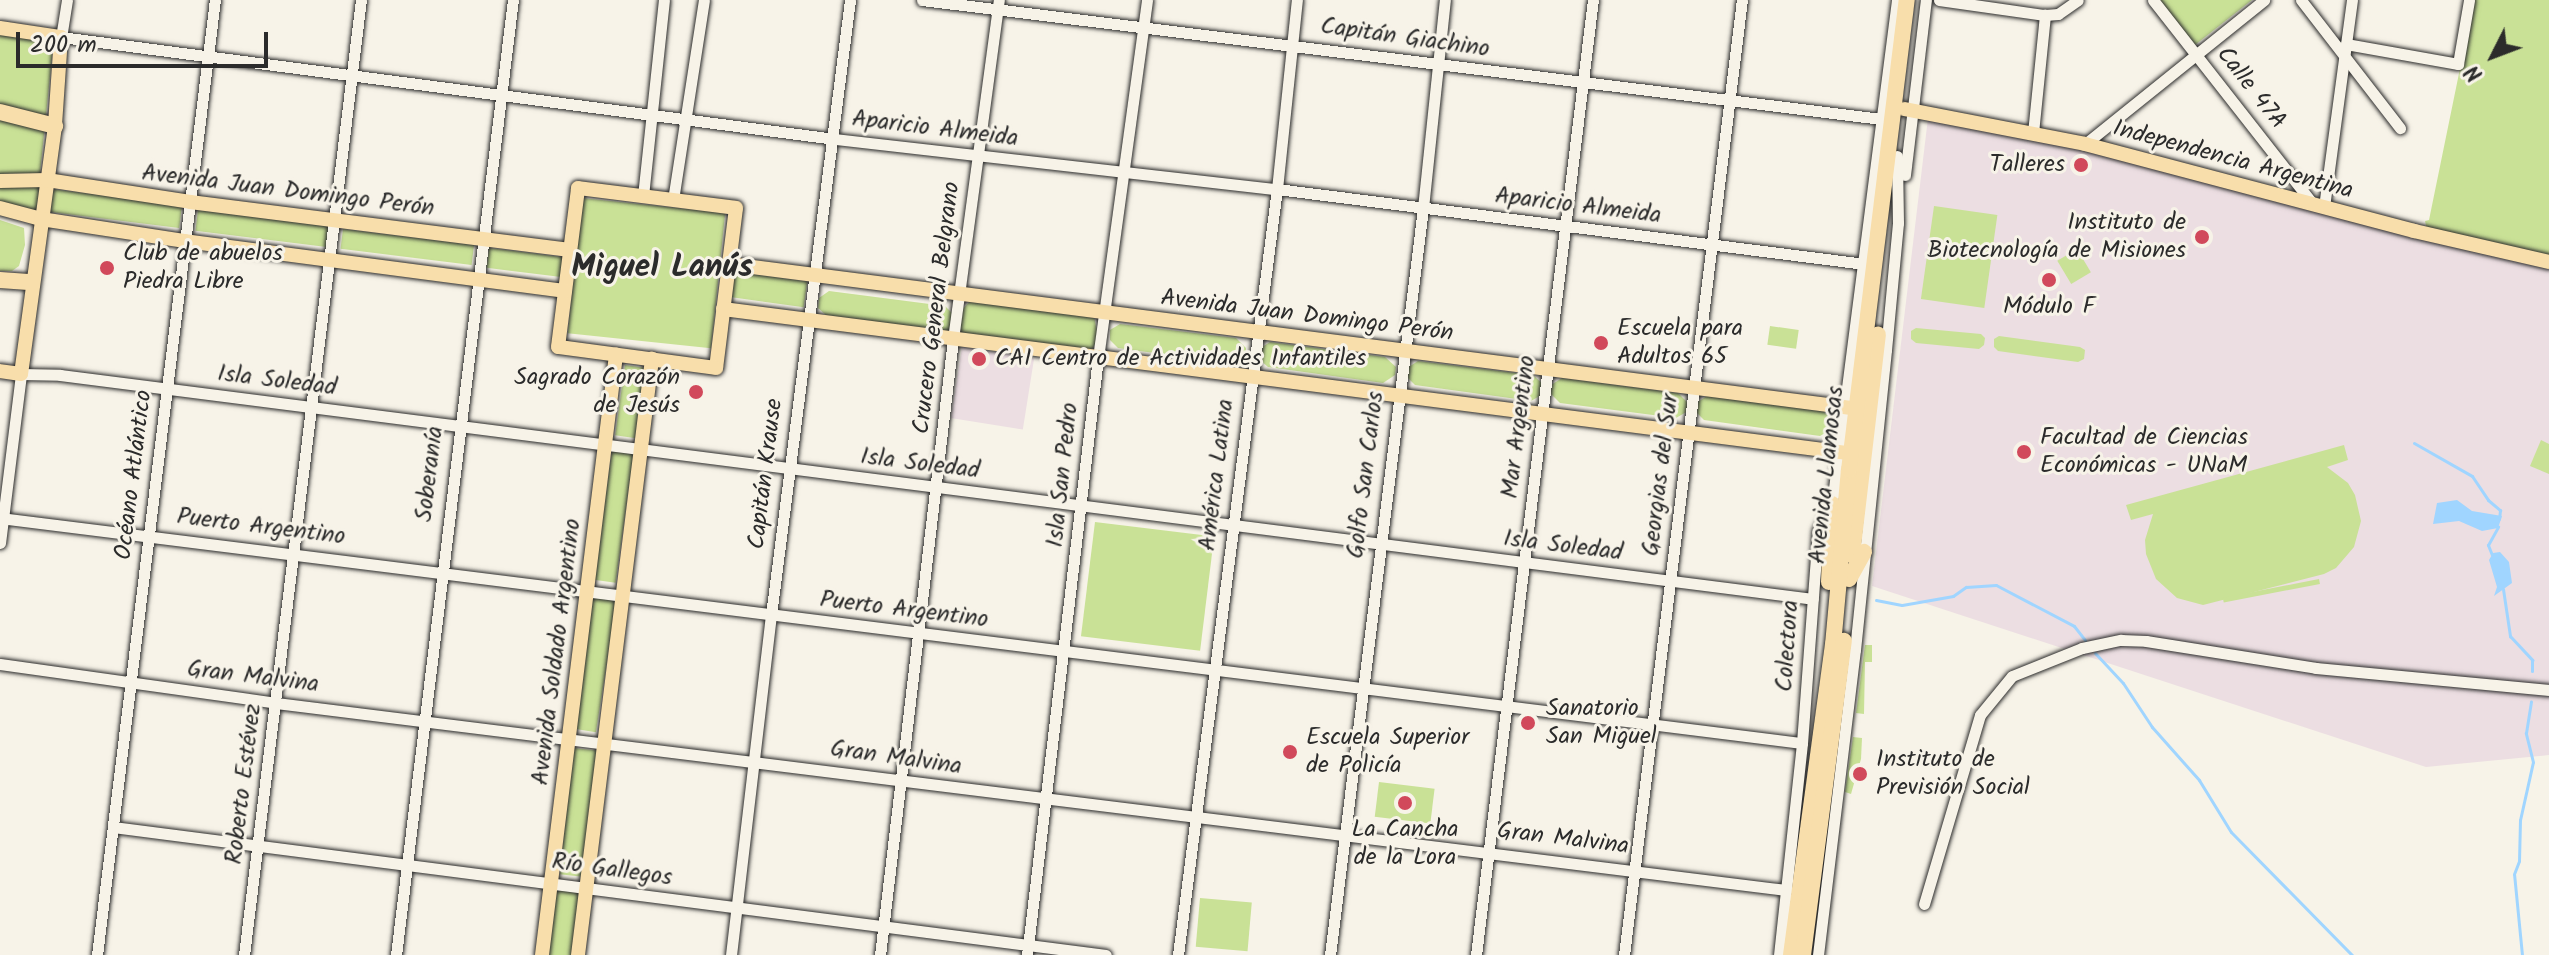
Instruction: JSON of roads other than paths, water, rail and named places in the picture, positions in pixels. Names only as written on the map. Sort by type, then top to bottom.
[{"type":"highway","name":"Avenida Llamosas","points":[[1791,955],[1872,340],[1907,0]]},
{"type":"highway","name":"Avenida Llamosas","points":[[1892,157],[1909,110],[1917,0]]},
{"type":"highway","points":[[0,112],[55,126]]},
{"type":"highway","points":[[0,280],[32,282]]},
{"type":"highway","name":"Avenida Llamosas","points":[[1803,955],[1844,645],[1856,455]]},
{"type":"highway","points":[[1831,659],[1826,630],[1832,504]]},
{"type":"highway","points":[[1849,579],[1864,552]]},
{"type":"main road","name":"Aparicio Almeida","points":[[0,28],[61,37]]},
{"type":"main road","points":[[0,371],[21,374],[55,126],[61,37]]},
{"type":"main road","name":"Independencia Argentina","points":[[1909,110],[2085,144],[2318,206],[2549,262]]},
{"type":"main road","name":"Avenida Juan Domingo Perón","points":[[0,181],[47,180],[190,202],[570,250]]},
{"type":"main road","points":[[578,188],[643,196],[736,208],[716,368],[558,347],[578,188]]},
{"type":"main road","points":[[0,208],[41,219],[185,241],[565,291]]},
{"type":"main road","name":"Avenida Juan Domingo Perón","points":[[729,264],[1862,410]]},
{"type":"main road","points":[[723,309],[1856,455]]},
{"type":"main road","name":"Avenida Soldado Argentino","points":[[542,955],[616,355]]},
{"type":"main road","points":[[578,955],[652,359]]},
{"type":"street","points":[[61,37],[67,0]]},
{"type":"street","name":"Océano Atlántico","points":[[97,955],[215,0]]},
{"type":"street","name":"Roberto Estévez","points":[[244,955],[361,0]]},
{"type":"street","name":"Soberanía","points":[[396,955],[440,573],[513,0]]},
{"type":"street","points":[[643,196],[664,0]]},
{"type":"street","points":[[673,200],[704,0]]},
{"type":"street","name":"Capitán Krause","points":[[731,955],[807,320],[835,139],[850,0]]},
{"type":"street","name":"Capitán Giachino","points":[[922,0],[998,5],[1437,66],[1881,119]]},
{"type":"street","name":"Isla San Pedro","points":[[1028,950],[1098,358],[1126,173],[1147,0]]},
{"type":"street","name":"América Latina","points":[[1178,955],[1277,189],[1297,0]]},
{"type":"street","name":"Golfo San Carlos","points":[[1330,955],[1397,396],[1423,208],[1445,0]]},
{"type":"street","name":"Mar Argentino","points":[[1476,955],[1593,0]]},
{"type":"street","name":"Georgias del Sur","points":[[1624,955],[1742,0]]},
{"type":"street","points":[[1876,176],[1897,0]]},
{"type":"street","name":"Colectora","points":[[1818,955],[1864,552],[1856,455],[1874,319],[1898,223],[1909,110],[1926,0]]},
{"type":"street","points":[[1939,0],[2045,15],[2058,14],[2078,0]]},
{"type":"street","name":"Calle 47A","points":[[2153,0],[2318,206]]},
{"type":"street","points":[[2085,144],[2264,0]]},
{"type":"street","points":[[2301,0],[2400,128]]},
{"type":"street","points":[[2318,206],[2352,0]]},
{"type":"street","points":[[2346,44],[2458,64],[2469,0]]},
{"type":"street","name":"Crucero General Belgrano","points":[[880,955],[953,339],[998,5]]},
{"type":"street","points":[[2033,133],[2045,15]]},
{"type":"street","name":"Aparicio Almeida","points":[[61,37],[835,139],[1277,189],[1865,264]]},
{"type":"street","name":"Colectora","points":[[1874,319],[1865,264],[1876,176],[1892,157]]},
{"type":"street","name":"Colectora","points":[[1892,157],[1898,223]]},
{"type":"street","points":[[0,543],[21,374]]},
{"type":"street","name":"Isla Soledad","points":[[21,374],[312,407],[1813,599]]},
{"type":"street","name":"Colectora","points":[[1779,955],[1802,743],[1818,531],[1856,455]]},
{"type":"street","name":"Puerto Argentino","points":[[2,518],[1802,743]]},
{"type":"street","points":[[1924,904],[1980,715],[2012,676],[2082,648],[2121,640],[2146,641],[2316,668],[2549,690]]},
{"type":"street","name":"Gran Malvina","points":[[0,664],[276,703],[423,718],[1048,800],[1489,851],[1786,890]]},
{"type":"street","name":"Río Gallegos","points":[[113,827],[737,908],[1028,950],[1106,955]]},
{"type":"water","points":[[2457,500],[2472,511],[2502,516],[2498,528],[2482,531],[2459,521],[2433,524],[2437,503]]},
{"type":"water","points":[[2500,552],[2509,562],[2512,583],[2494,596],[2497,587],[2489,560],[2493,553]]},
{"type":"waterway","points":[[2414,443],[2472,476],[2488,500],[2500,510],[2499,519]]},
{"type":"waterway","points":[[2492,555],[2488,545],[2498,527]]},
{"type":"waterway","points":[[1876,600],[1902,605],[1953,596],[1966,587],[1996,585],[2074,626],[2085,640]]},
{"type":"waterway","points":[[2503,589],[2510,636],[2532,660],[2532,671]]},
{"type":"waterway","points":[[2095,653],[2123,683],[2152,727],[2199,780],[2231,832],[2352,955]]},
{"type":"waterway","points":[[2522,955],[2514,874],[2519,861],[2520,820],[2533,762],[2526,733],[2531,701]]},
{"type":"place","name":"Talleres","points":[[2081,165]]},
{"type":"place","name":"Instituto de Biotecnología de Misiones","points":[[2202,237]]},
{"type":"place","name":"Club de abuelos Piedra Libre","points":[[107,268]]},
{"type":"place","name":"Módulo F","points":[[2049,280]]},
{"type":"place","name":"Escuela para Adultos 65","points":[[1601,343]]},
{"type":"place","name":"CAI Centro de Actividades Infantiles","points":[[979,359]]},
{"type":"place","name":"Sagrado Corazón de Jesús","points":[[696,392]]},
{"type":"place","name":"Facultad de Ciencias Económicas - UNaM","points":[[2024,452]]},
{"type":"place","name":"Sanatorio San Miguel","points":[[1528,723]]},
{"type":"place","name":"Escuela Superior de Policía","points":[[1290,752]]},
{"type":"place","name":"Instituto de Previsión Social","points":[[1860,774]]},
{"type":"place","name":"La Cancha de la Lora","points":[[1405,803]]},
{"type":"district","name":"Miguel Lanús","points":[[662,268]]}]
